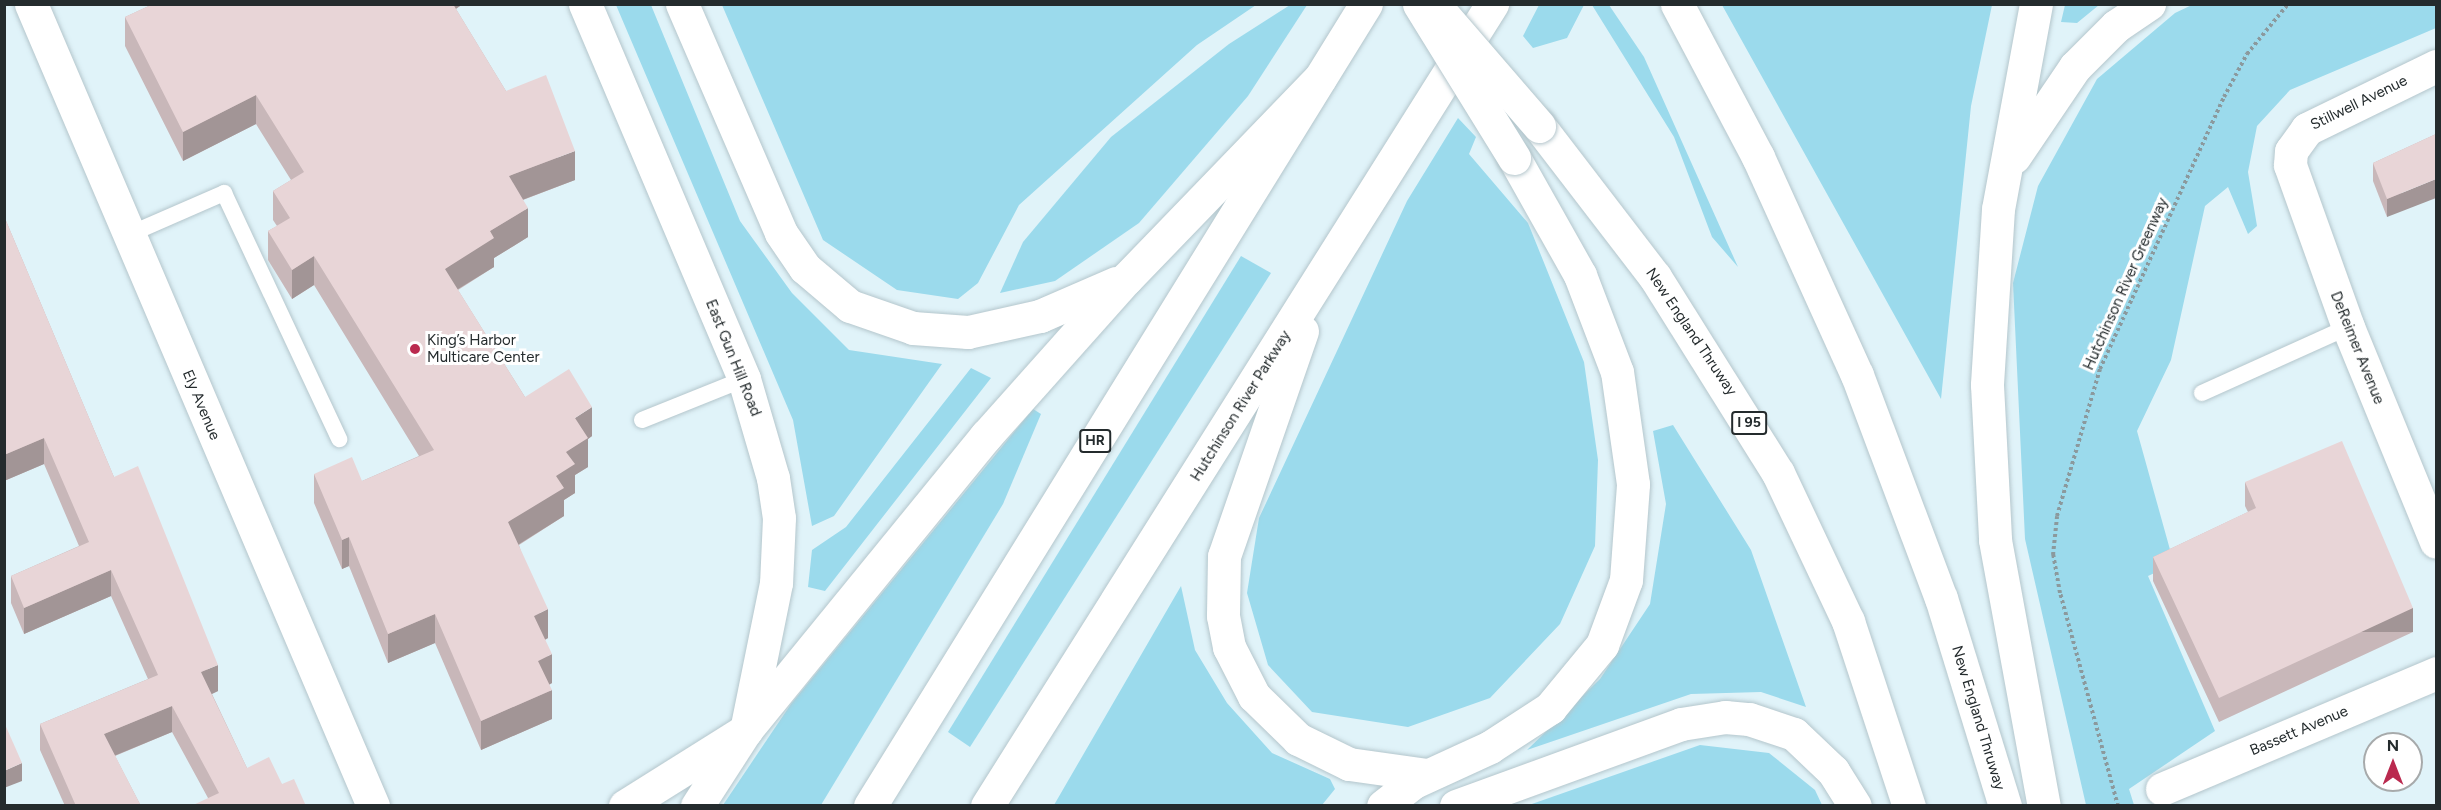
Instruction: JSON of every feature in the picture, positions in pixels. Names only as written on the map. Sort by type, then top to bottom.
[{"type":"main road","name":"Ely Avenue","points":[[31,4],[373,806]]},
{"type":"main road","name":"East Gun Hill Road","points":[[585,4],[744,379],[766,446],[779,518],[776,583],[746,730]]},
{"type":"main road","points":[[682,4],[780,233],[805,268],[850,306],[913,328],[968,332],[1040,316],[1126,279]]},
{"type":"main road","name":"HR","points":[[870,806],[1366,4]]},
{"type":"main road","points":[[1383,806],[1427,775],[1506,739],[1572,686],[1613,622],[1630,560],[1631,455],[1617,372],[1580,275],[1514,158],[1419,4]]},
{"type":"main road","name":"New England Thruway","points":[[1434,4],[1539,126],[1655,277],[1740,406],[1816,547],[1895,755],[1909,806]]},
{"type":"main road","name":"Hutchinson River Parkway","points":[[987,806],[1492,4]]},
{"type":"main road","name":"New England Thruway","points":[[1677,4],[1758,157],[1866,396],[1941,598],[2005,803]]},
{"type":"main road","points":[[2036,4],[2003,174],[1989,303],[1991,490],[2007,619],[2043,794]]},
{"type":"main road","points":[[2003,174],[2075,67],[2116,26],[2149,4]]},
{"type":"main road","name":"Stillwell Avenue","points":[[2291,151],[2307,129],[2323,118],[2436,66]]},
{"type":"main road","points":[[698,806],[746,730],[931,501],[1126,279],[1320,78]]},
{"type":"main road","name":"DeReimer Avenue","points":[[2291,151],[2296,191],[2348,327],[2436,542]]},
{"type":"main road","points":[[1318,283],[1224,556],[1226,637],[1254,696],[1299,739],[1349,764],[1427,775]]},
{"type":"main road","name":"Bassett Avenue","points":[[2162,789],[2436,673]]},
{"type":"main road","points":[[1456,806],[1701,719],[1772,724],[1814,748],[1833,771],[1855,806]]},
{"type":"main road","points":[[625,806],[746,730]]},
{"type":"lane","points":[[128,235],[224,193],[339,440]]},
{"type":"lane","points":[[2202,393],[2348,327]]},
{"type":"lane","points":[[642,420],[744,379]]},
{"type":"path","name":"Hutchinson River Greenway","points":[[2118,806],[2060,594],[2055,531],[2100,369],[2224,97],[2247,54],[2288,4]]},
{"type":"shaded area","points":[[1539,4],[1584,5],[1567,38],[1533,48],[1523,36]]},
{"type":"shaded area","points":[[2065,4],[2099,5],[2077,23],[2061,22]]},
{"type":"shaded area","points":[[2194,4],[2436,5],[2436,28],[2290,90],[2257,126],[2248,172],[2257,226],[2248,234],[2228,187],[2205,206],[2171,360],[2137,431],[2174,564],[2148,576],[2215,731],[2129,789],[2134,805],[2086,805],[2025,539],[2013,283],[2038,186],[2097,79],[2175,13]]},
{"type":"shaded area","points":[[616,5],[651,5],[740,221],[792,293],[849,350],[942,364],[834,516],[812,526],[793,420]]},
{"type":"shaded area","points":[[722,5],[1256,5],[1197,45],[1019,205],[978,283],[958,299],[897,290],[823,240]]},
{"type":"shaded area","points":[[1290,5],[1307,5],[1248,96],[1139,223],[1055,281],[1000,293],[1023,242],[1111,137],[1229,44]]},
{"type":"shaded area","points":[[1592,5],[1609,5],[1644,57],[1738,267],[1712,237],[1674,137]]},
{"type":"shaded area","points":[[1722,5],[1992,5],[1971,106],[1941,399]]},
{"type":"shaded area","points":[[1458,118],[1476,137],[1469,154],[1528,223],[1584,362],[1598,460],[1595,546],[1560,624],[1490,698],[1408,727],[1312,712],[1268,665],[1247,593],[1259,518],[1407,201]]},
{"type":"shaded area","points":[[1241,256],[1271,273],[970,747],[948,732]]},
{"type":"shaded area","points":[[971,368],[991,378],[825,591],[808,587],[812,550],[846,527]]},
{"type":"shaded area","points":[[1033,409],[1041,414],[1003,504],[821,805],[723,805],[791,704]]},
{"type":"shaded area","points":[[1673,425],[1751,550],[1806,707],[1761,692],[1691,694],[1527,750],[1600,679],[1650,604],[1666,504],[1653,431]]},
{"type":"shaded area","points":[[1181,586],[1195,650],[1227,703],[1272,753],[1330,779],[1335,789],[1322,805],[1054,805]]},
{"type":"shaded area","points":[[1700,745],[1769,753],[1815,790],[1822,805],[1529,805]]},
{"type":"building","name":"King’s Harbor Multicare Center","points":[[153,4],[453,4],[506,91],[546,75],[575,151],[509,176],[528,208],[490,231],[494,238],[445,269],[525,397],[569,369],[592,407],[575,418],[588,438],[566,452],[575,464],[556,476],[564,488],[508,522],[548,609],[534,616],[552,654],[538,661],[552,690],[481,721],[435,614],[388,634],[349,537],[342,540],[314,474],[352,457],[362,481],[434,450],[314,256],[292,270],[268,231],[290,218],[273,191],[304,172],[256,95],[183,132],[125,17]]},
{"type":"building","points":[[2436,134],[2436,179],[2387,199],[2373,163]]},
{"type":"building","points":[[4,216],[114,477],[138,466],[218,665],[201,672],[247,768],[269,757],[282,784],[294,779],[306,806],[191,806],[219,793],[172,706],[104,734],[141,806],[76,806],[40,724],[158,675],[111,570],[24,608],[11,576],[89,542],[44,438],[4,455]]},
{"type":"building","points":[[2342,441],[2413,608],[2219,698],[2153,557],[2256,508],[2245,482]]},
{"type":"building","points":[[4,722],[22,763],[4,771]]},
{"type":"place","name":"King’s Harbor Multicare Center","points":[[415,349]]}]
